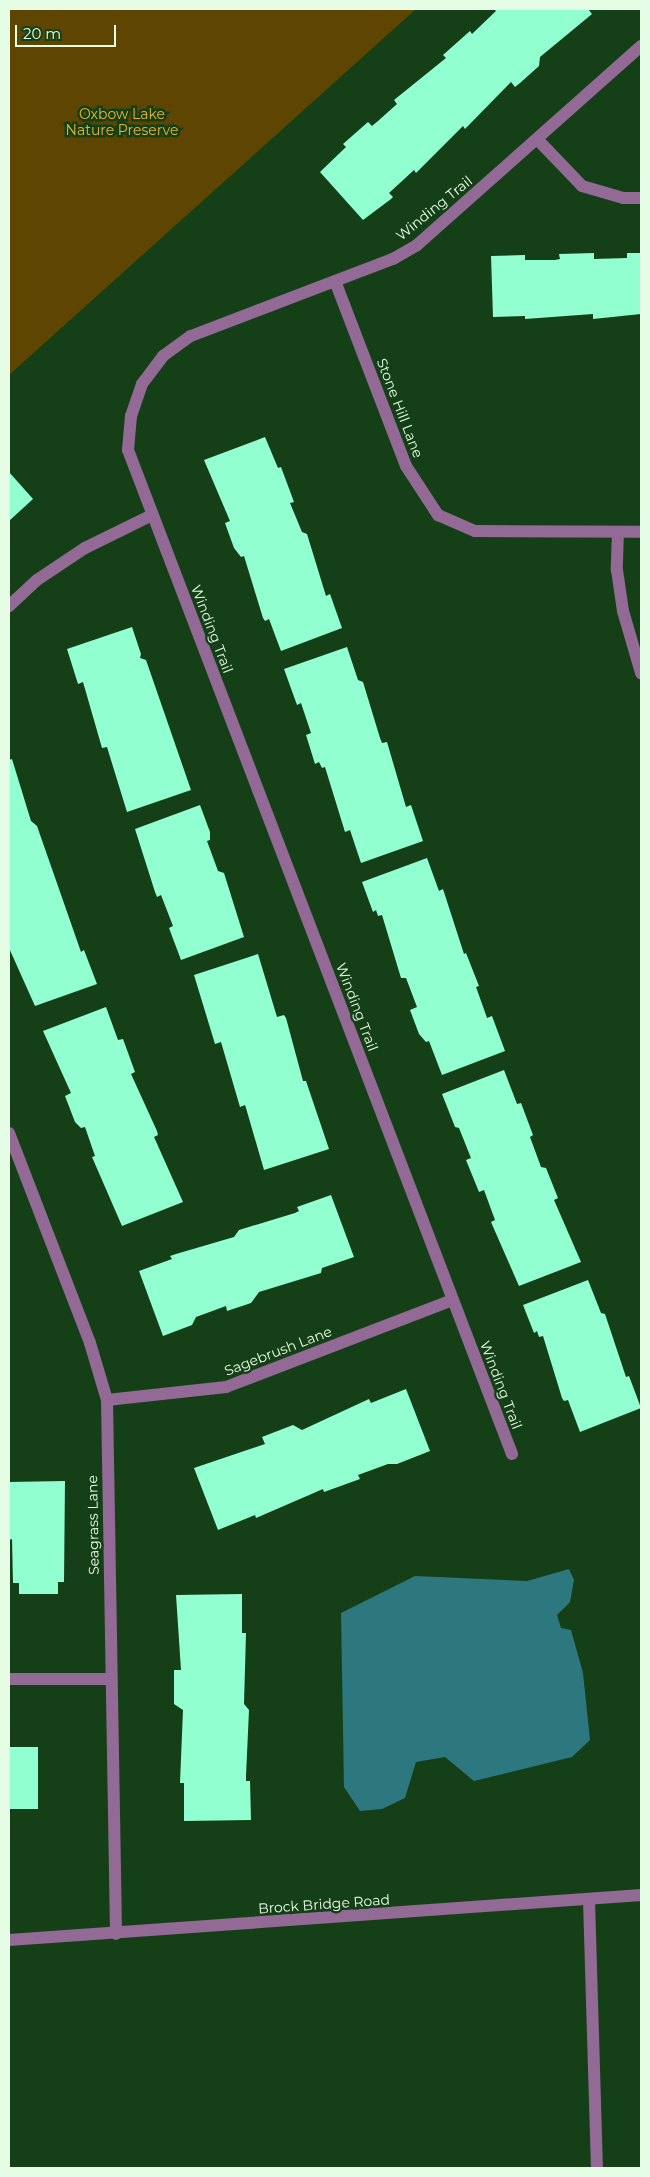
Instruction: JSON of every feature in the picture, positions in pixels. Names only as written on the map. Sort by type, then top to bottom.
[{"type":"street","name":"Winding Trail","points":[[512,1454],[128,450],[131,416],[142,384],[163,356],[191,336],[393,259],[417,245],[641,46]]},
{"type":"street","points":[[537,139],[582,186],[623,198],[641,198]]},
{"type":"street","name":"Stone Hill Lane","points":[[335,281],[406,466],[438,515],[475,531],[641,532]]},
{"type":"street","points":[[9,606],[37,580],[85,548],[152,515]]},
{"type":"street","points":[[618,532],[617,570],[623,611],[641,673]]},
{"type":"street","name":"Seagrass Lane","points":[[9,1134],[90,1343],[107,1400],[110,1679],[116,1934]]},
{"type":"street","name":"Sagebrush Lane","points":[[107,1400],[226,1387],[453,1300]]},
{"type":"street","points":[[9,1679],[110,1679]]},
{"type":"street","name":"Brock Bridge Road","points":[[9,1940],[116,1934],[641,1895]]},
{"type":"street","points":[[589,1900],[597,2168]]},
{"type":"green space","name":"Oxbow Lake Nature Preserve","points":[[9,9],[416,9],[9,375]]},
{"type":"water","points":[[569,1569],[574,1580],[570,1602],[557,1615],[561,1628],[571,1630],[583,1673],[590,1740],[572,1757],[474,1781],[445,1757],[416,1762],[405,1798],[382,1809],[360,1811],[344,1787],[341,1613],[415,1576],[527,1581]]},
{"type":"building","points":[[494,9],[588,9],[592,14],[540,57],[539,66],[520,83],[515,87],[511,82],[465,129],[463,126],[416,173],[414,170],[389,193],[393,197],[391,199],[363,220],[320,172],[346,147],[343,144],[368,122],[372,126],[378,121],[397,104],[394,100],[446,58],[443,55],[470,31],[472,34],[496,11]]},
{"type":"building","points":[[594,253],[594,259],[627,258],[627,253],[641,253],[641,314],[593,319],[593,314],[525,319],[525,316],[493,317],[491,256],[525,255],[525,260],[555,260],[560,259],[559,254]]},
{"type":"building","points":[[265,437],[278,468],[281,467],[294,502],[290,503],[302,532],[307,534],[326,596],[330,594],[342,628],[281,651],[269,619],[265,621],[263,618],[244,556],[241,557],[234,548],[225,523],[230,521],[204,460]]},
{"type":"building","points":[[9,472],[33,499],[9,521]]},
{"type":"building","points":[[132,627],[141,654],[140,658],[146,660],[191,790],[127,812],[107,747],[102,748],[83,682],[78,684],[67,649]]},
{"type":"building","points":[[347,647],[358,680],[363,682],[382,743],[387,742],[406,807],[411,805],[423,841],[361,863],[350,830],[345,832],[325,767],[322,768],[319,762],[315,764],[306,735],[311,733],[301,703],[297,705],[284,669]]},
{"type":"building","points":[[12,759],[31,821],[37,826],[81,952],[84,950],[97,984],[35,1006],[9,948],[9,760]]},
{"type":"building","points":[[200,805],[210,832],[210,840],[207,841],[218,871],[224,873],[244,937],[181,960],[169,928],[173,926],[161,895],[157,897],[155,892],[135,829]]},
{"type":"building","points":[[427,858],[439,891],[443,889],[464,954],[466,953],[479,986],[476,987],[487,1018],[492,1016],[505,1051],[442,1075],[429,1041],[426,1042],[419,1034],[410,1010],[417,1007],[406,978],[401,978],[382,915],[378,916],[376,910],[373,912],[362,882]]},
{"type":"building","points":[[258,954],[277,1017],[284,1015],[286,1018],[303,1081],[306,1081],[329,1149],[264,1170],[245,1105],[240,1107],[221,1042],[215,1044],[194,975]]},
{"type":"building","points":[[106,1007],[118,1040],[123,1039],[135,1072],[131,1074],[157,1131],[158,1135],[154,1137],[183,1202],[122,1226],[92,1157],[95,1156],[85,1127],[81,1128],[75,1122],[65,1096],[71,1093],[43,1031]]},
{"type":"building","points":[[504,1070],[517,1104],[521,1103],[533,1135],[530,1137],[541,1167],[546,1168],[558,1198],[554,1200],[581,1262],[519,1286],[491,1222],[495,1220],[484,1190],[479,1192],[466,1160],[471,1158],[459,1128],[455,1127],[442,1094]]},
{"type":"building","points":[[331,1195],[354,1257],[322,1268],[321,1273],[259,1292],[251,1303],[227,1311],[226,1306],[196,1317],[192,1325],[163,1336],[139,1271],[172,1259],[170,1256],[234,1237],[239,1230],[295,1213],[299,1211],[297,1207]]},
{"type":"building","points":[[588,1280],[601,1313],[605,1314],[626,1377],[629,1376],[641,1408],[580,1432],[568,1400],[564,1401],[562,1398],[543,1336],[539,1337],[537,1331],[534,1333],[523,1305]]},
{"type":"building","points":[[406,1389],[430,1451],[397,1464],[388,1464],[358,1475],[360,1479],[324,1492],[323,1489],[256,1518],[255,1515],[218,1530],[194,1468],[265,1444],[262,1437],[293,1425],[302,1430],[369,1399],[371,1403]]},
{"type":"building","points":[[65,1481],[64,1582],[58,1582],[58,1594],[19,1594],[19,1583],[13,1583],[12,1539],[9,1540],[9,1482]]},
{"type":"building","points":[[242,1594],[242,1633],[246,1633],[244,1704],[249,1710],[246,1781],[250,1781],[251,1820],[184,1821],[184,1783],[180,1783],[183,1710],[174,1704],[174,1670],[181,1670],[176,1595]]},
{"type":"building","points":[[9,1747],[38,1747],[38,1809],[9,1809]]}]
